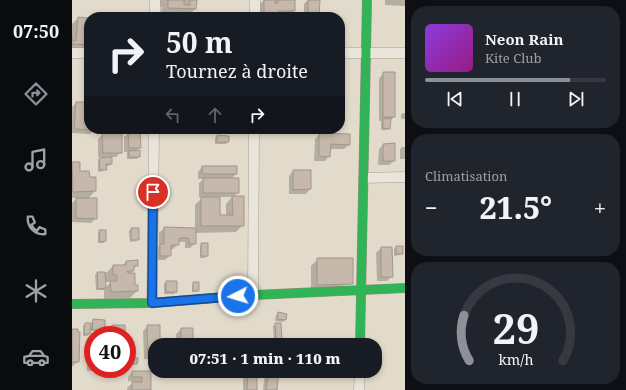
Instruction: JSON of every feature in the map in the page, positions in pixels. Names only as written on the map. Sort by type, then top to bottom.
[{"type":"street","points":[[154,12],[155,0]]},
{"type":"street","points":[[255,0],[255,12]]},
{"type":"street","points":[[360,338],[367,0]]},
{"type":"street","points":[[72,53],[84,53]]},
{"type":"street","points":[[345,53],[405,53]]},
{"type":"street","points":[[152,303],[154,134]]},
{"type":"street","points":[[253,295],[254,134]]},
{"type":"street","points":[[364,178],[405,177]]},
{"type":"street","points":[[72,304],[152,303],[253,295],[405,288]]},
{"type":"street","points":[[359,390],[360,378]]},
{"type":"building","points":[[168,0],[184,0],[184,5],[190,5],[190,0],[197,0],[196,9],[168,8]]},
{"type":"building","points":[[264,0],[275,0],[275,3],[278,3],[278,0],[295,0],[295,11],[264,12]]},
{"type":"building","points":[[308,0],[320,0],[319,12],[308,12]]},
{"type":"building","points":[[78,17],[84,18],[84,45],[72,44],[72,40],[76,41]]},
{"type":"building","points":[[383,72],[395,72],[395,117],[383,117]]},
{"type":"building","points":[[76,102],[84,102],[84,129],[74,129]]},
{"type":"building","points":[[391,118],[390,129],[383,128],[383,119]]},
{"type":"building","points":[[102,134],[122,134],[122,153],[103,153]]},
{"type":"building","points":[[128,134],[140,134],[141,148],[129,148]]},
{"type":"building","points":[[319,134],[350,134],[350,145],[331,144],[330,157],[319,156]]},
{"type":"building","points":[[217,135],[229,136],[229,142],[217,142]]},
{"type":"building","points":[[395,143],[395,161],[383,161],[383,144]]},
{"type":"building","points":[[140,150],[140,157],[129,157],[129,151]]},
{"type":"building","points":[[112,157],[112,164],[106,164],[107,170],[100,170],[99,158]]},
{"type":"building","points":[[72,162],[80,162],[80,171],[89,171],[90,177],[96,177],[96,191],[73,192]]},
{"type":"building","points":[[202,166],[237,166],[237,174],[202,174]]},
{"type":"building","points":[[293,170],[311,170],[311,189],[293,190]]},
{"type":"building","points":[[203,178],[239,178],[239,193],[203,193]]},
{"type":"building","points":[[232,196],[244,196],[244,226],[201,226],[201,197],[220,197],[220,215],[233,215]]},
{"type":"building","points":[[76,198],[97,198],[97,219],[76,218]]},
{"type":"building","points":[[164,227],[196,228],[196,244],[189,244],[189,238],[179,238],[179,245],[171,245],[171,256],[160,256],[160,244],[164,244]]},
{"type":"building","points":[[131,228],[139,228],[139,240],[131,240]]},
{"type":"building","points":[[99,230],[106,230],[106,241],[100,242]]},
{"type":"building","points":[[201,243],[208,243],[208,256],[201,256]]},
{"type":"building","points":[[396,246],[403,246],[403,254],[396,254]]},
{"type":"building","points":[[381,247],[392,247],[393,277],[381,277]]},
{"type":"building","points":[[317,258],[353,258],[353,284],[317,285]]},
{"type":"building","points":[[138,260],[138,266],[134,266],[134,271],[127,271],[128,273],[135,273],[135,285],[138,285],[138,291],[111,292],[110,281],[117,281],[117,275],[113,275],[113,265],[126,265],[126,261]]},
{"type":"building","points":[[97,272],[105,272],[106,288],[98,289]]},
{"type":"building","points":[[166,281],[177,281],[177,292],[166,292]]},
{"type":"building","points":[[193,282],[199,282],[199,291],[193,291]]},
{"type":"building","points":[[278,312],[287,314],[286,320],[277,319]]},
{"type":"building","points":[[93,319],[105,320],[105,326],[92,326]]},
{"type":"building","points":[[85,323],[91,323],[91,326],[85,326]]},
{"type":"building","points":[[275,323],[281,323],[282,338],[276,338]]},
{"type":"building","points":[[112,325],[125,325],[125,326]]},
{"type":"building","points":[[147,325],[160,325],[160,338],[148,338],[148,355]]},
{"type":"building","points":[[181,328],[193,328],[193,338],[181,338]]},
{"type":"building","points":[[72,329],[78,329],[78,332],[80,332],[79,362],[72,362]]},
{"type":"building","points":[[136,371],[148,371],[148,378],[151,378],[151,390],[132,390],[132,382],[142,382],[142,377],[136,377]]},
{"type":"building","points":[[248,378],[257,378],[257,390],[247,390]]},
{"type":"building","points":[[268,378],[278,378],[277,390],[266,390]]},
{"type":"traffic: fast","points":[[360,338],[367,0]]},
{"type":"traffic: fast","points":[[72,304],[152,303],[253,295],[405,288]]},
{"type":"route","points":[[153,192],[152,303],[238,296]]}]
